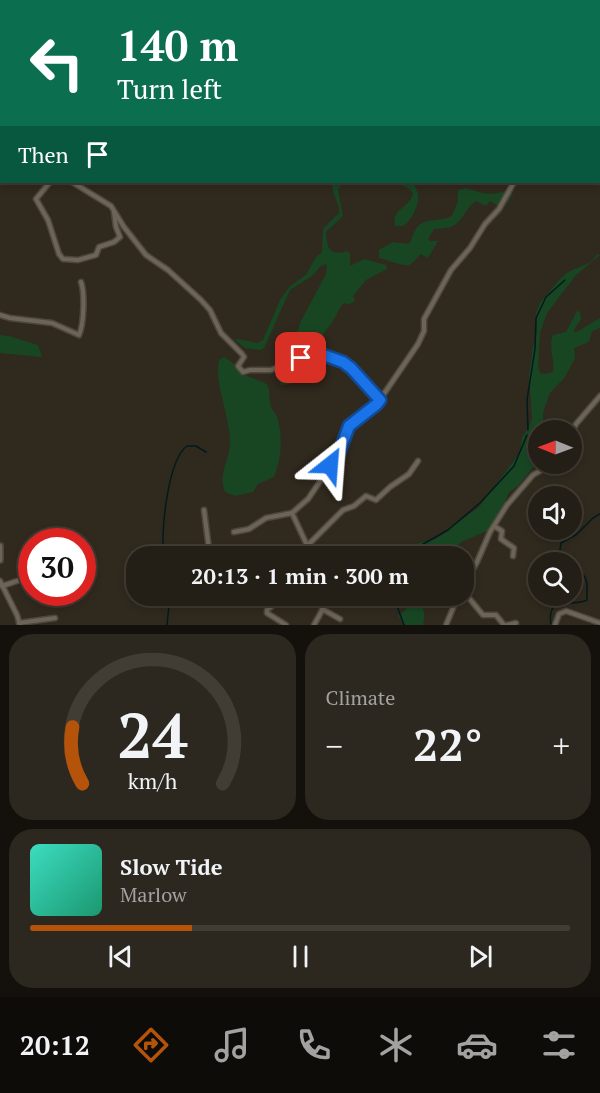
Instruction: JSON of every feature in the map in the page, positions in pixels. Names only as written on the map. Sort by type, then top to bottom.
[{"type":"street","points":[[49,183],[36,199],[48,220],[59,254],[63,259],[78,260],[96,255],[99,247],[118,240],[120,237],[113,210]]},
{"type":"street","points":[[74,183],[111,206],[146,255],[168,270],[210,310],[221,333],[244,357],[238,366],[243,372],[278,368],[318,353],[347,364],[380,400]]},
{"type":"street","points":[[234,532],[249,529],[266,518],[292,513],[308,499],[336,458],[349,426],[377,404],[422,337],[424,319],[452,270],[471,248],[485,224],[499,209],[513,183]]},
{"type":"street","points":[[0,315],[52,323],[79,335],[83,323],[84,291],[81,282]]},
{"type":"street","points":[[579,420],[600,396]]},
{"type":"street","points":[[292,513],[308,545],[343,510],[354,506],[366,496],[376,500],[409,474],[418,461]]},
{"type":"street","points":[[474,567],[485,541],[507,505],[530,478],[536,474]]},
{"type":"street","points":[[204,510],[209,546]]},
{"type":"street","points":[[494,526],[502,531],[501,540],[514,548],[513,556]]},
{"type":"street","points":[[0,546],[0,560]]},
{"type":"street","points":[[0,581],[19,624],[55,618]]},
{"type":"street","points":[[2,586],[18,581]]},
{"type":"street","points":[[474,604],[483,615],[497,616],[506,625],[516,623]]},
{"type":"street","points":[[272,606],[267,613],[286,625]]},
{"type":"street","points":[[315,625],[324,606]]},
{"type":"street","points":[[446,625],[454,606]]},
{"type":"street","points":[[322,609],[340,619]]},
{"type":"street","points":[[555,625],[559,614],[566,611],[600,623]]},
{"type":"green space","points":[[332,183],[342,183],[338,190],[343,216],[326,232],[330,250],[337,253],[347,251],[350,253],[350,266],[364,259],[386,265],[387,269],[366,280],[353,296],[355,301],[342,305],[323,334],[322,342],[326,353],[341,359],[341,363],[325,362],[313,348],[295,353],[288,343],[298,330],[326,274],[327,264],[321,266],[312,276],[290,290],[264,348],[261,350],[245,348],[235,340],[257,343],[263,340],[280,300],[290,286],[306,275],[316,257],[322,252],[323,229],[339,213]]},
{"type":"green space","points":[[397,183],[415,183],[418,200],[409,221],[403,226],[395,226],[394,220],[398,212],[411,199],[413,194],[410,189]]},
{"type":"green space","points":[[466,188],[492,194],[507,190],[513,194],[503,209],[490,201],[486,206],[476,201],[454,225],[434,229],[428,239],[438,241],[428,258],[421,254],[407,265],[379,258],[379,250],[393,242],[409,244],[418,226],[422,223],[452,216],[458,201],[458,190]]},
{"type":"green space","points":[[597,254],[600,255],[576,275],[547,313],[540,333],[538,367],[540,373],[553,372],[551,344],[553,335],[566,332],[577,311],[580,312],[581,319],[574,330],[575,333],[600,318],[600,328],[592,331],[589,342],[574,348],[575,358],[565,377],[550,393],[543,412],[543,420],[531,420],[529,376],[537,332],[536,313],[540,303],[560,279],[568,272],[591,262]]},
{"type":"green space","points":[[0,335],[38,345],[42,357],[0,353]]},
{"type":"green space","points":[[224,357],[233,363],[242,374],[267,384],[271,405],[278,420],[281,442],[274,477],[258,484],[253,492],[236,496],[225,492],[223,485],[223,472],[230,447],[228,421],[220,389],[218,369],[219,360]]},
{"type":"green space","points":[[296,365],[300,370],[300,376],[290,384],[281,385],[275,374],[283,368]]},
{"type":"green space","points":[[528,428],[528,474],[518,486],[509,492],[500,514],[487,531],[461,542],[458,546],[412,546],[436,539],[479,507],[520,452],[522,437]]},
{"type":"green space","points":[[406,606],[422,606],[423,625],[404,625],[398,615],[406,610]]},
{"type":"waterway","points":[[528,430],[527,400],[535,349],[536,318],[546,297],[565,280]]},
{"type":"waterway","points":[[420,546],[448,530],[480,503],[514,466],[527,435]]},
{"type":"waterway","points":[[163,546],[170,481],[180,454],[187,446],[196,446],[206,452]]},
{"type":"waterway","points":[[560,552],[561,543],[577,534],[600,514]]},
{"type":"waterway","points":[[582,574],[587,584],[587,600],[582,602]]},
{"type":"waterway","points":[[167,625],[169,606]]},
{"type":"waterway","points":[[397,606],[404,625]]},
{"type":"waterway","points":[[551,625],[550,615],[555,606]]},
{"type":"route","points":[[301,358],[318,353],[343,362],[380,400],[352,422],[339,453],[330,465]]}]
